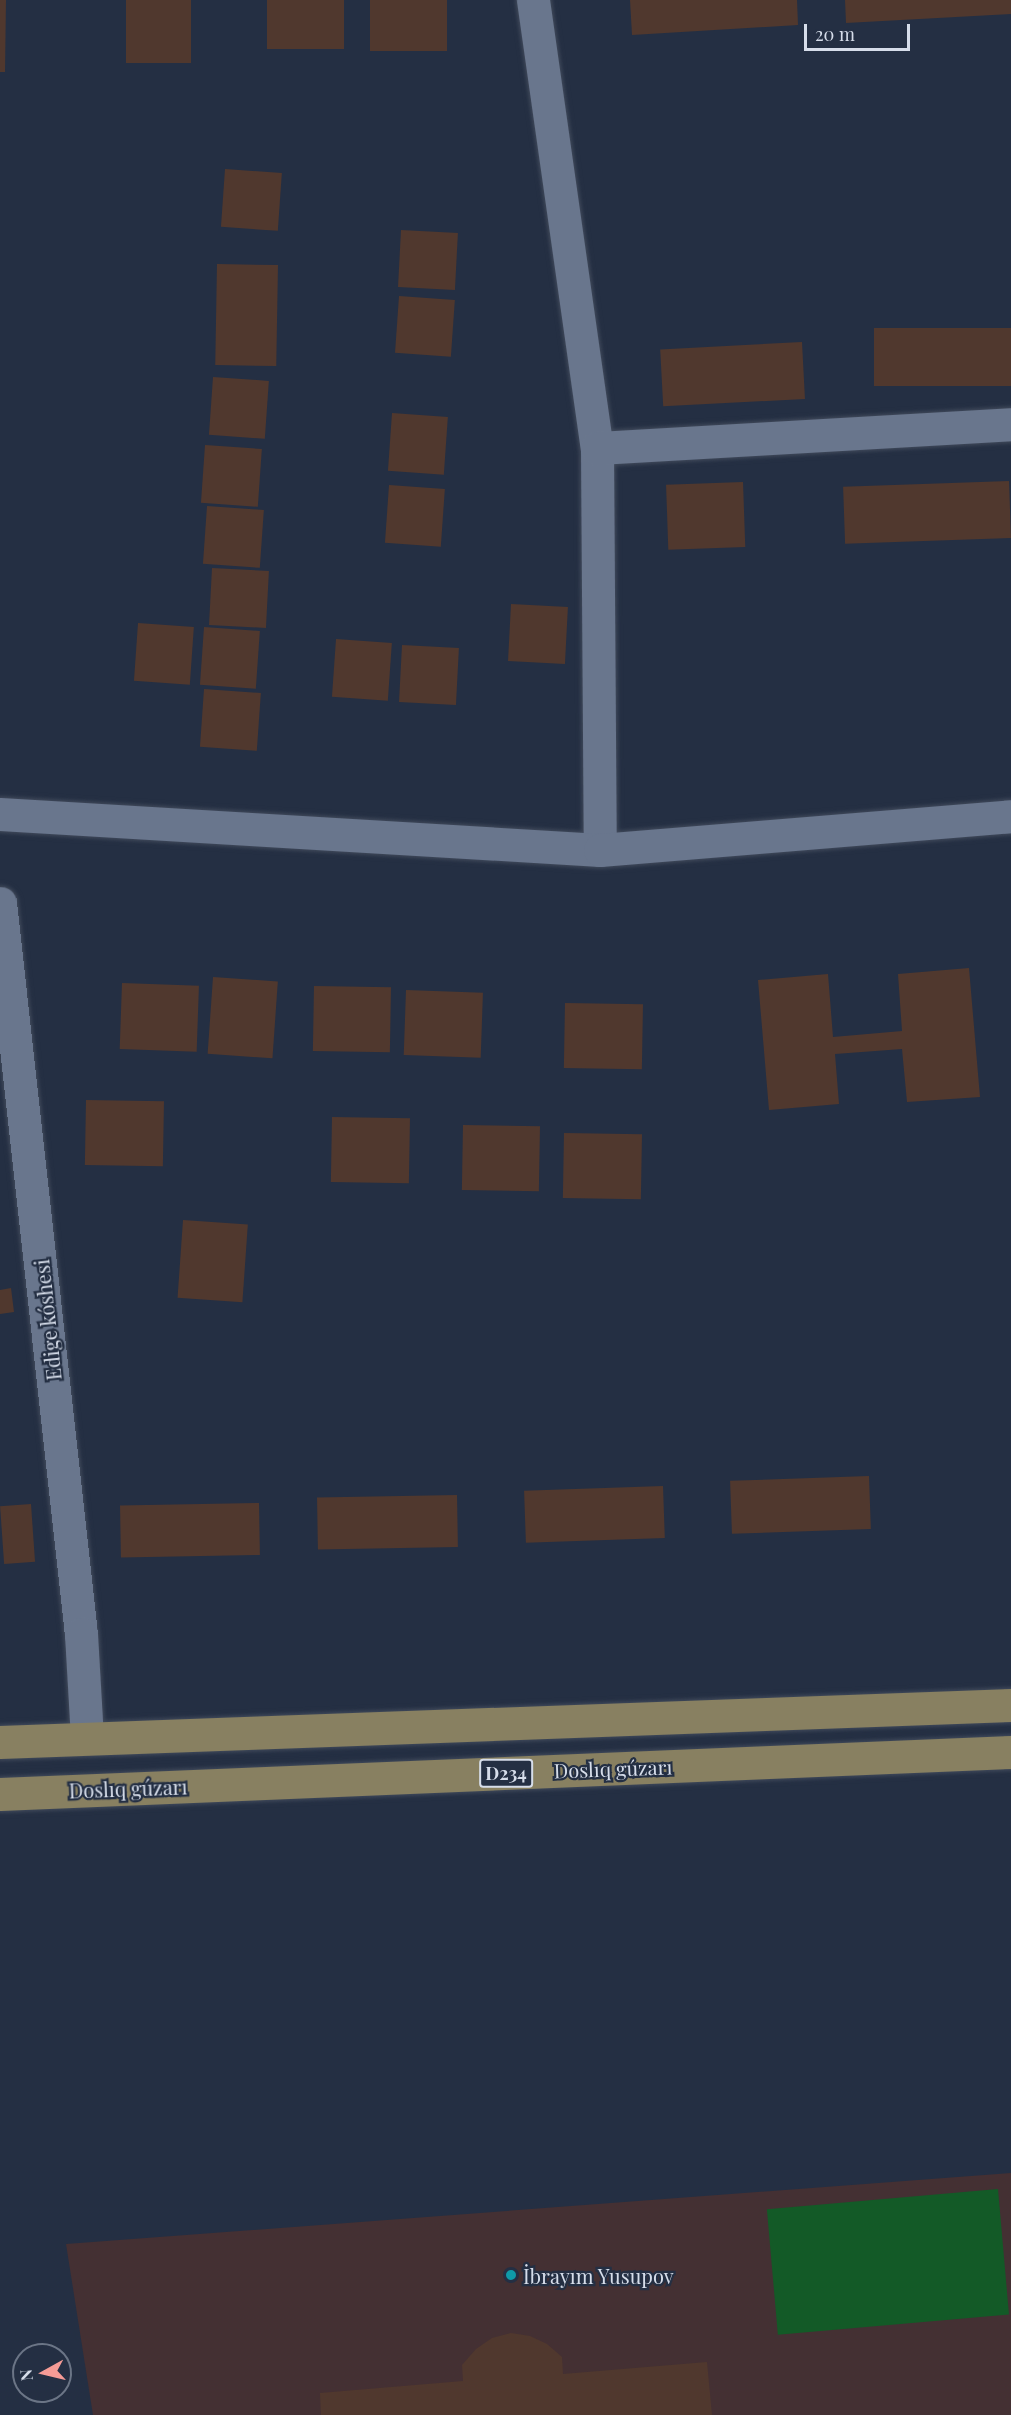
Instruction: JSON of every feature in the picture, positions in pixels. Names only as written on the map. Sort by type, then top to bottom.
[{"type":"main road","points":[[0,1742],[1011,1705]]},
{"type":"main road","name":"Doslıq gúzarı","points":[[0,1794],[1011,1752]]},
{"type":"street","points":[[533,0],[597,448],[600,850]]},
{"type":"street","points":[[597,448],[1011,424]]},
{"type":"street","points":[[0,814],[600,850],[1011,816]]},
{"type":"street","name":"Edige kóshesi","points":[[0,903],[79,1623],[87,1738]]},
{"type":"shaded area","points":[[1011,2173],[1011,2415],[93,2415],[66,2244]]},
{"type":"green space","points":[[998,2189],[1009,2315],[778,2335],[767,2209]]},
{"type":"building","points":[[0,0],[6,0],[5,72],[0,72]]},
{"type":"building","points":[[126,0],[191,0],[191,63],[126,63]]},
{"type":"building","points":[[267,0],[344,0],[344,49],[267,49]]},
{"type":"building","points":[[370,0],[447,0],[447,51],[370,51]]},
{"type":"building","points":[[630,0],[797,0],[798,25],[632,35]]},
{"type":"building","points":[[845,0],[1011,0],[1011,14],[846,23]]},
{"type":"building","points":[[225,169],[282,173],[278,231],[221,227]]},
{"type":"building","points":[[401,230],[458,233],[455,290],[398,287]]},
{"type":"building","points":[[217,264],[278,265],[276,366],[215,365]]},
{"type":"building","points":[[399,296],[455,300],[451,357],[395,353]]},
{"type":"building","points":[[874,328],[1011,328],[1011,386],[874,386]]},
{"type":"building","points":[[802,342],[805,399],[663,406],[660,349]]},
{"type":"building","points":[[213,377],[269,381],[265,439],[209,435]]},
{"type":"building","points":[[392,413],[448,417],[444,475],[388,471]]},
{"type":"building","points":[[205,445],[262,449],[258,507],[201,503]]},
{"type":"building","points":[[1009,481],[1011,538],[845,544],[843,487]]},
{"type":"building","points":[[743,482],[745,547],[668,550],[666,485]]},
{"type":"building","points":[[389,485],[445,489],[441,547],[385,543]]},
{"type":"building","points":[[207,506],[264,510],[260,568],[203,564]]},
{"type":"building","points":[[212,568],[269,571],[266,628],[209,625]]},
{"type":"building","points":[[511,604],[568,607],[565,664],[508,661]]},
{"type":"building","points":[[138,623],[194,627],[190,685],[134,681]]},
{"type":"building","points":[[204,627],[260,631],[256,689],[200,685]]},
{"type":"building","points":[[336,639],[392,643],[388,701],[332,697]]},
{"type":"building","points":[[402,645],[459,648],[456,705],[399,702]]},
{"type":"building","points":[[204,689],[261,693],[257,751],[200,747]]},
{"type":"building","points":[[969,968],[980,1097],[907,1102],[902,1049],[835,1054],[839,1104],[769,1110],[758,980],[828,974],[833,1037],[902,1031],[898,974]]},
{"type":"building","points":[[213,977],[278,982],[272,1058],[208,1054]]},
{"type":"building","points":[[122,983],[199,986],[197,1052],[120,1049]]},
{"type":"building","points":[[314,986],[391,987],[390,1052],[313,1051]]},
{"type":"building","points":[[406,990],[483,993],[481,1058],[404,1055]]},
{"type":"building","points":[[565,1003],[643,1004],[642,1069],[564,1068]]},
{"type":"building","points":[[86,1100],[164,1101],[163,1166],[85,1165]]},
{"type":"building","points":[[332,1117],[410,1118],[409,1183],[331,1182]]},
{"type":"building","points":[[463,1125],[540,1126],[539,1191],[462,1190]]},
{"type":"building","points":[[564,1133],[642,1134],[641,1199],[563,1198]]},
{"type":"building","points":[[183,1220],[248,1225],[242,1302],[178,1298]]},
{"type":"building","points":[[11,1288],[14,1312],[0,1314],[0,1290]]},
{"type":"building","points":[[869,1476],[871,1529],[732,1534],[730,1481]]},
{"type":"building","points":[[663,1486],[665,1538],[526,1543],[524,1491]]},
{"type":"building","points":[[457,1495],[458,1547],[318,1549],[317,1497]]},
{"type":"building","points":[[259,1503],[260,1555],[121,1557],[120,1505]]},
{"type":"building","points":[[31,1504],[35,1562],[4,1564],[0,1506]]},
{"type":"building","points":[[511,2333],[530,2336],[547,2344],[562,2357],[563,2374],[707,2362],[712,2415],[321,2415],[320,2393],[463,2381],[462,2365],[476,2349],[492,2338]]},
{"type":"place","name":"İbrayım Yusupov","points":[[511,2275]]}]
